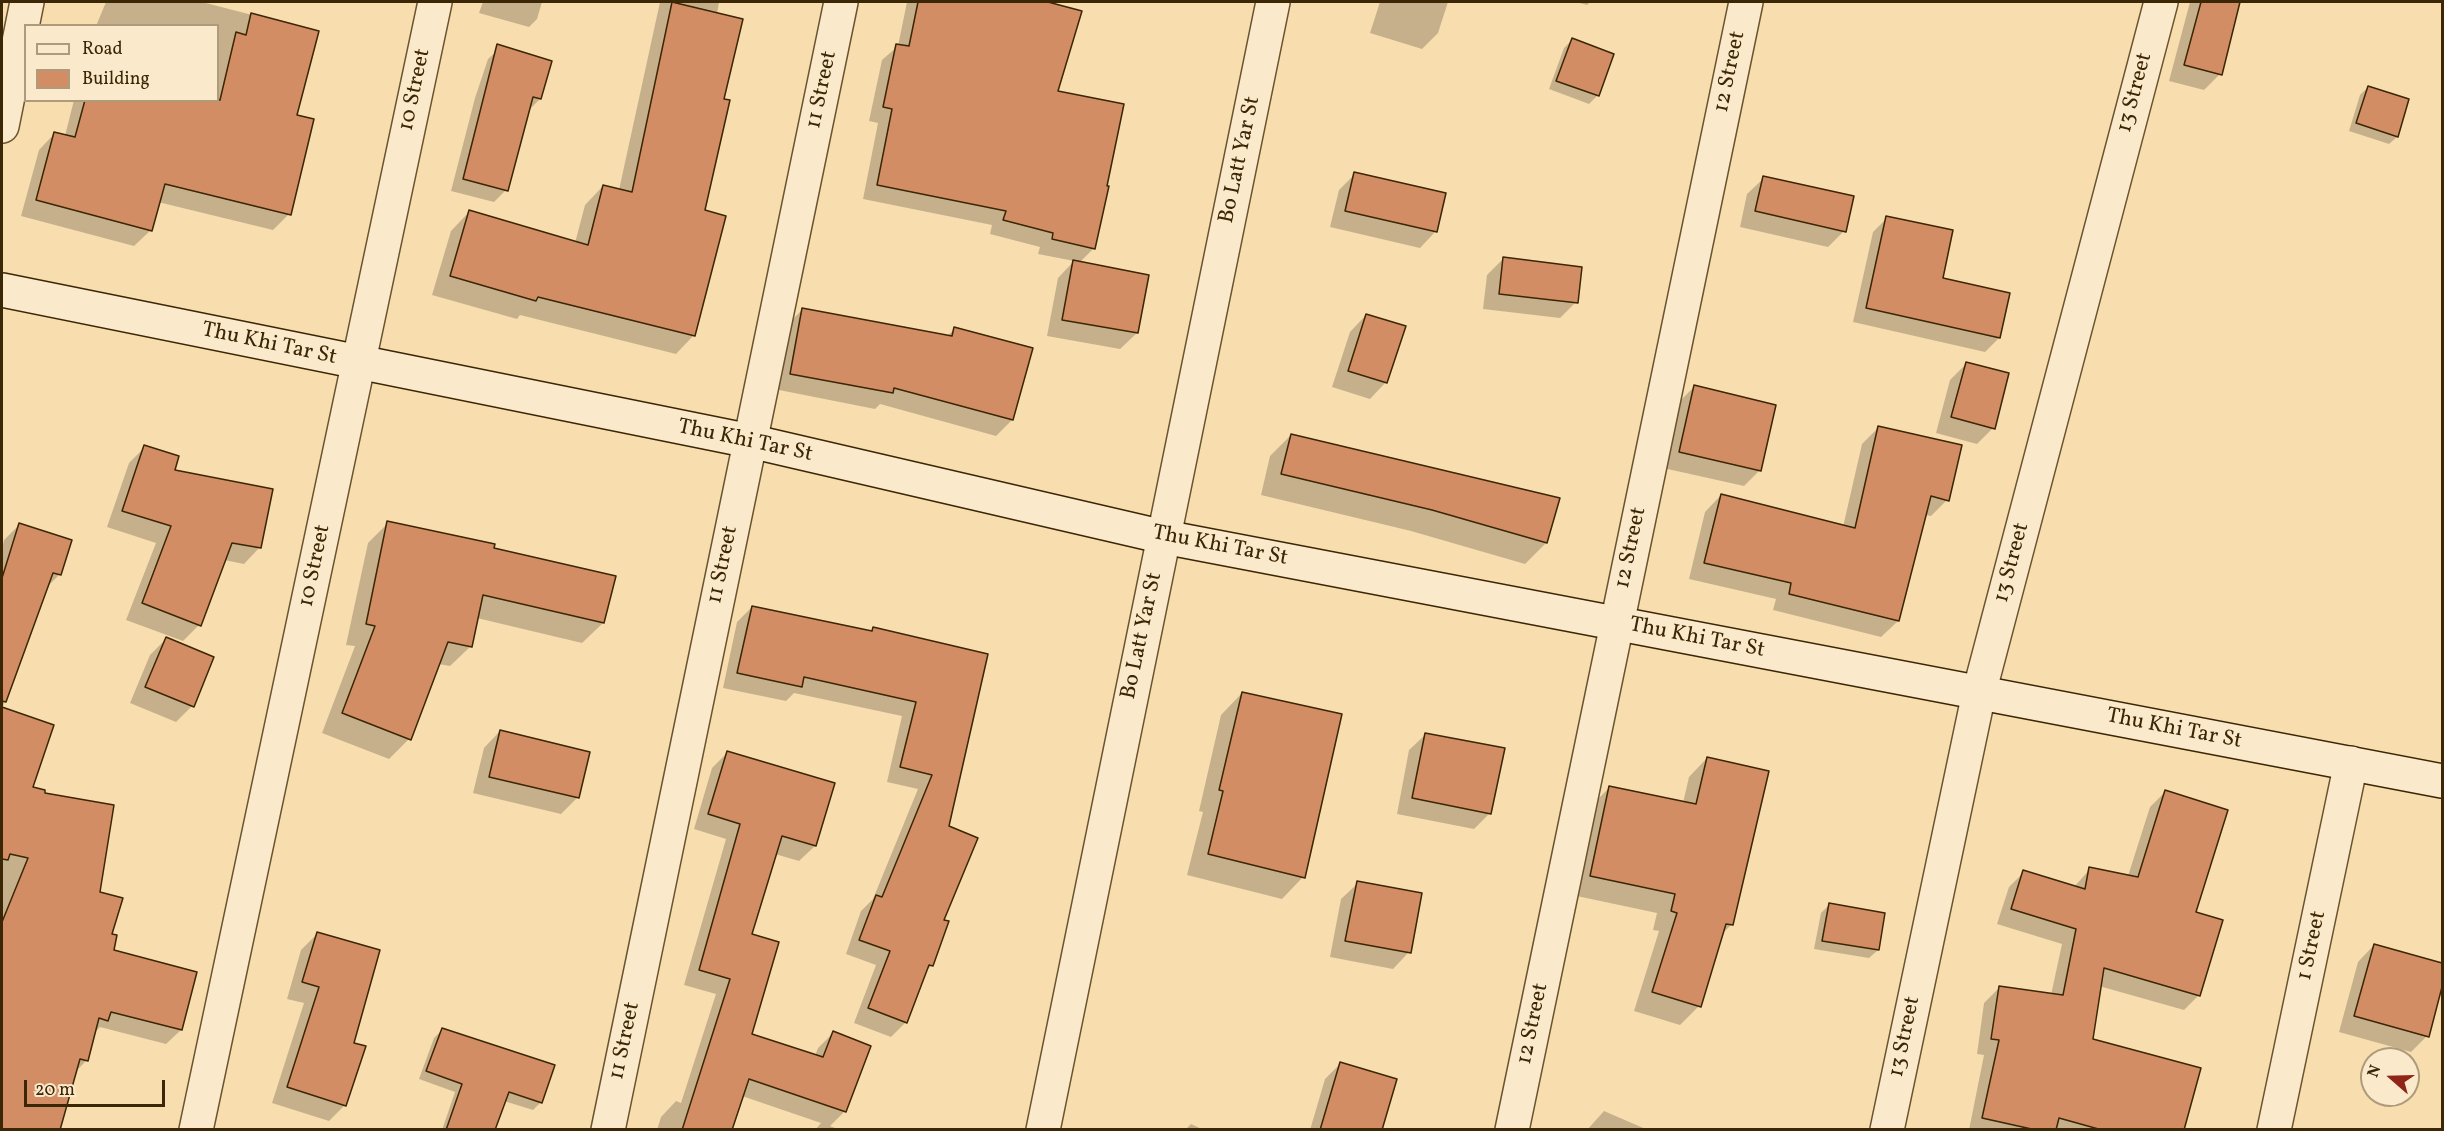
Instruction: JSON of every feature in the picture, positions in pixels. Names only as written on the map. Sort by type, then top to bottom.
[{"type":"street","points":[[2,126],[27,2]]},
{"type":"street","name":"10 Street","points":[[196,1130],[435,2]]},
{"type":"street","name":"11 Street","points":[[608,1130],[841,2]]},
{"type":"street","name":"Bo Latt Yar St","points":[[1043,1130],[1273,2]]},
{"type":"street","name":"12 Street","points":[[1512,1130],[1746,2]]},
{"type":"street","name":"13 Street","points":[[1887,1130],[1978,693],[2160,2]]},
{"type":"street","name":"Thu Khi Tar St","points":[[2,290],[750,441],[1164,537],[2442,781]]},
{"type":"street","name":"1 Street","points":[[2274,1130],[2351,763]]},
{"type":"building","points":[[672,2],[743,19],[724,99],[730,100],[705,210],[726,216],[695,336],[538,297],[536,301],[450,276],[469,210],[588,245],[603,185],[632,192]]},
{"type":"building","points":[[918,2],[1048,2],[1082,11],[1058,91],[1124,104],[1095,249],[1052,239],[1053,233],[1003,220],[1006,211],[877,185],[892,109],[883,107],[896,44],[909,46]]},
{"type":"building","points":[[2201,2],[2240,2],[2222,75],[2184,65]]},
{"type":"building","points":[[251,13],[319,31],[297,115],[314,119],[291,215],[165,184],[152,231],[36,200],[54,132],[75,137],[84,102],[219,102],[236,32],[246,35]]},
{"type":"building","points":[[1572,38],[1614,54],[1599,96],[1556,81]]},
{"type":"building","points":[[497,44],[552,61],[541,99],[533,97],[508,191],[463,179]]},
{"type":"building","points":[[2368,86],[2409,99],[2398,137],[2356,123]]},
{"type":"building","points":[[1354,172],[1446,193],[1437,232],[1345,211]]},
{"type":"building","points":[[1763,176],[1854,196],[1846,232],[1755,211]]},
{"type":"building","points":[[1886,216],[1953,230],[1943,278],[2010,293],[2000,338],[1866,308]]},
{"type":"building","points":[[1503,257],[1582,267],[1578,303],[1499,294]]},
{"type":"building","points":[[1073,260],[1149,275],[1138,333],[1062,320]]},
{"type":"building","points":[[802,308],[952,336],[954,327],[1033,348],[1013,420],[894,388],[893,393],[790,374]]},
{"type":"building","points":[[1366,314],[1406,326],[1387,383],[1348,371]]},
{"type":"building","points":[[1966,362],[2009,373],[1995,429],[1951,417]]},
{"type":"building","points":[[1694,385],[1776,405],[1761,471],[1679,452]]},
{"type":"building","points":[[1878,426],[1962,445],[1949,501],[1931,496],[1899,621],[1789,594],[1791,583],[1704,563],[1721,494],[1855,528]]},
{"type":"building","points":[[1291,434],[1560,498],[1547,543],[1432,510],[1281,474]]},
{"type":"building","points":[[144,445],[179,456],[175,470],[273,489],[261,548],[232,543],[201,626],[142,603],[171,526],[122,511]]},
{"type":"building","points":[[387,521],[495,544],[494,548],[616,576],[604,623],[483,595],[472,647],[448,642],[411,740],[342,713],[375,626],[366,624]]},
{"type":"building","points":[[19,523],[72,540],[61,575],[53,573],[6,702],[2,701],[2,578]]},
{"type":"building","points":[[752,606],[872,631],[873,627],[988,654],[949,826],[978,838],[944,920],[949,921],[933,966],[929,965],[907,1023],[868,1008],[890,951],[859,940],[876,895],[882,897],[932,775],[900,767],[916,702],[804,677],[802,687],[737,673]]},
{"type":"building","points":[[166,637],[214,657],[194,707],[145,687]]},
{"type":"building","points":[[1242,692],[1342,714],[1305,878],[1208,854],[1223,791],[1219,790]]},
{"type":"building","points":[[2,707],[54,725],[33,787],[45,790],[45,793],[114,805],[100,892],[123,898],[112,934],[117,935],[114,950],[197,972],[182,1030],[111,1012],[108,1021],[99,1018],[88,1061],[80,1059],[60,1130],[2,1130],[2,922],[28,858],[10,854],[8,860],[2,859]]},
{"type":"building","points":[[500,730],[590,752],[579,798],[489,777]]},
{"type":"building","points":[[1425,733],[1505,748],[1491,814],[1412,798]]},
{"type":"building","points":[[727,751],[835,783],[816,846],[782,836],[752,934],[779,942],[752,1034],[823,1057],[833,1031],[871,1046],[846,1112],[749,1079],[732,1130],[682,1130],[730,979],[699,970],[740,824],[708,814]]},
{"type":"building","points":[[1707,757],[1769,771],[1733,925],[1726,924],[1701,1007],[1652,992],[1677,913],[1671,911],[1675,894],[1590,876],[1609,786],[1696,804]]},
{"type":"building","points":[[2165,790],[2228,810],[2196,912],[2223,920],[2200,996],[2104,968],[2093,1039],[2201,1068],[2184,1130],[2102,1130],[2059,1118],[2056,1130],[2036,1130],[1982,1118],[1999,1040],[1991,1039],[1999,986],[2063,995],[2076,929],[2011,909],[2023,870],[2085,889],[2089,867],[2138,877]]},
{"type":"building","points":[[1357,881],[1422,893],[1411,953],[1345,941]]},
{"type":"building","points":[[1829,903],[1885,913],[1879,950],[1822,941]]},
{"type":"building","points":[[317,932],[380,950],[354,1043],[366,1046],[346,1106],[287,1087],[319,987],[302,982]]},
{"type":"building","points":[[2374,944],[2442,963],[2442,987],[2429,1037],[2354,1016]]},
{"type":"building","points":[[442,1028],[555,1065],[542,1103],[509,1092],[495,1130],[446,1130],[462,1084],[426,1071]]},
{"type":"building","points":[[1340,1062],[1397,1079],[1382,1130],[1320,1130]]}]
